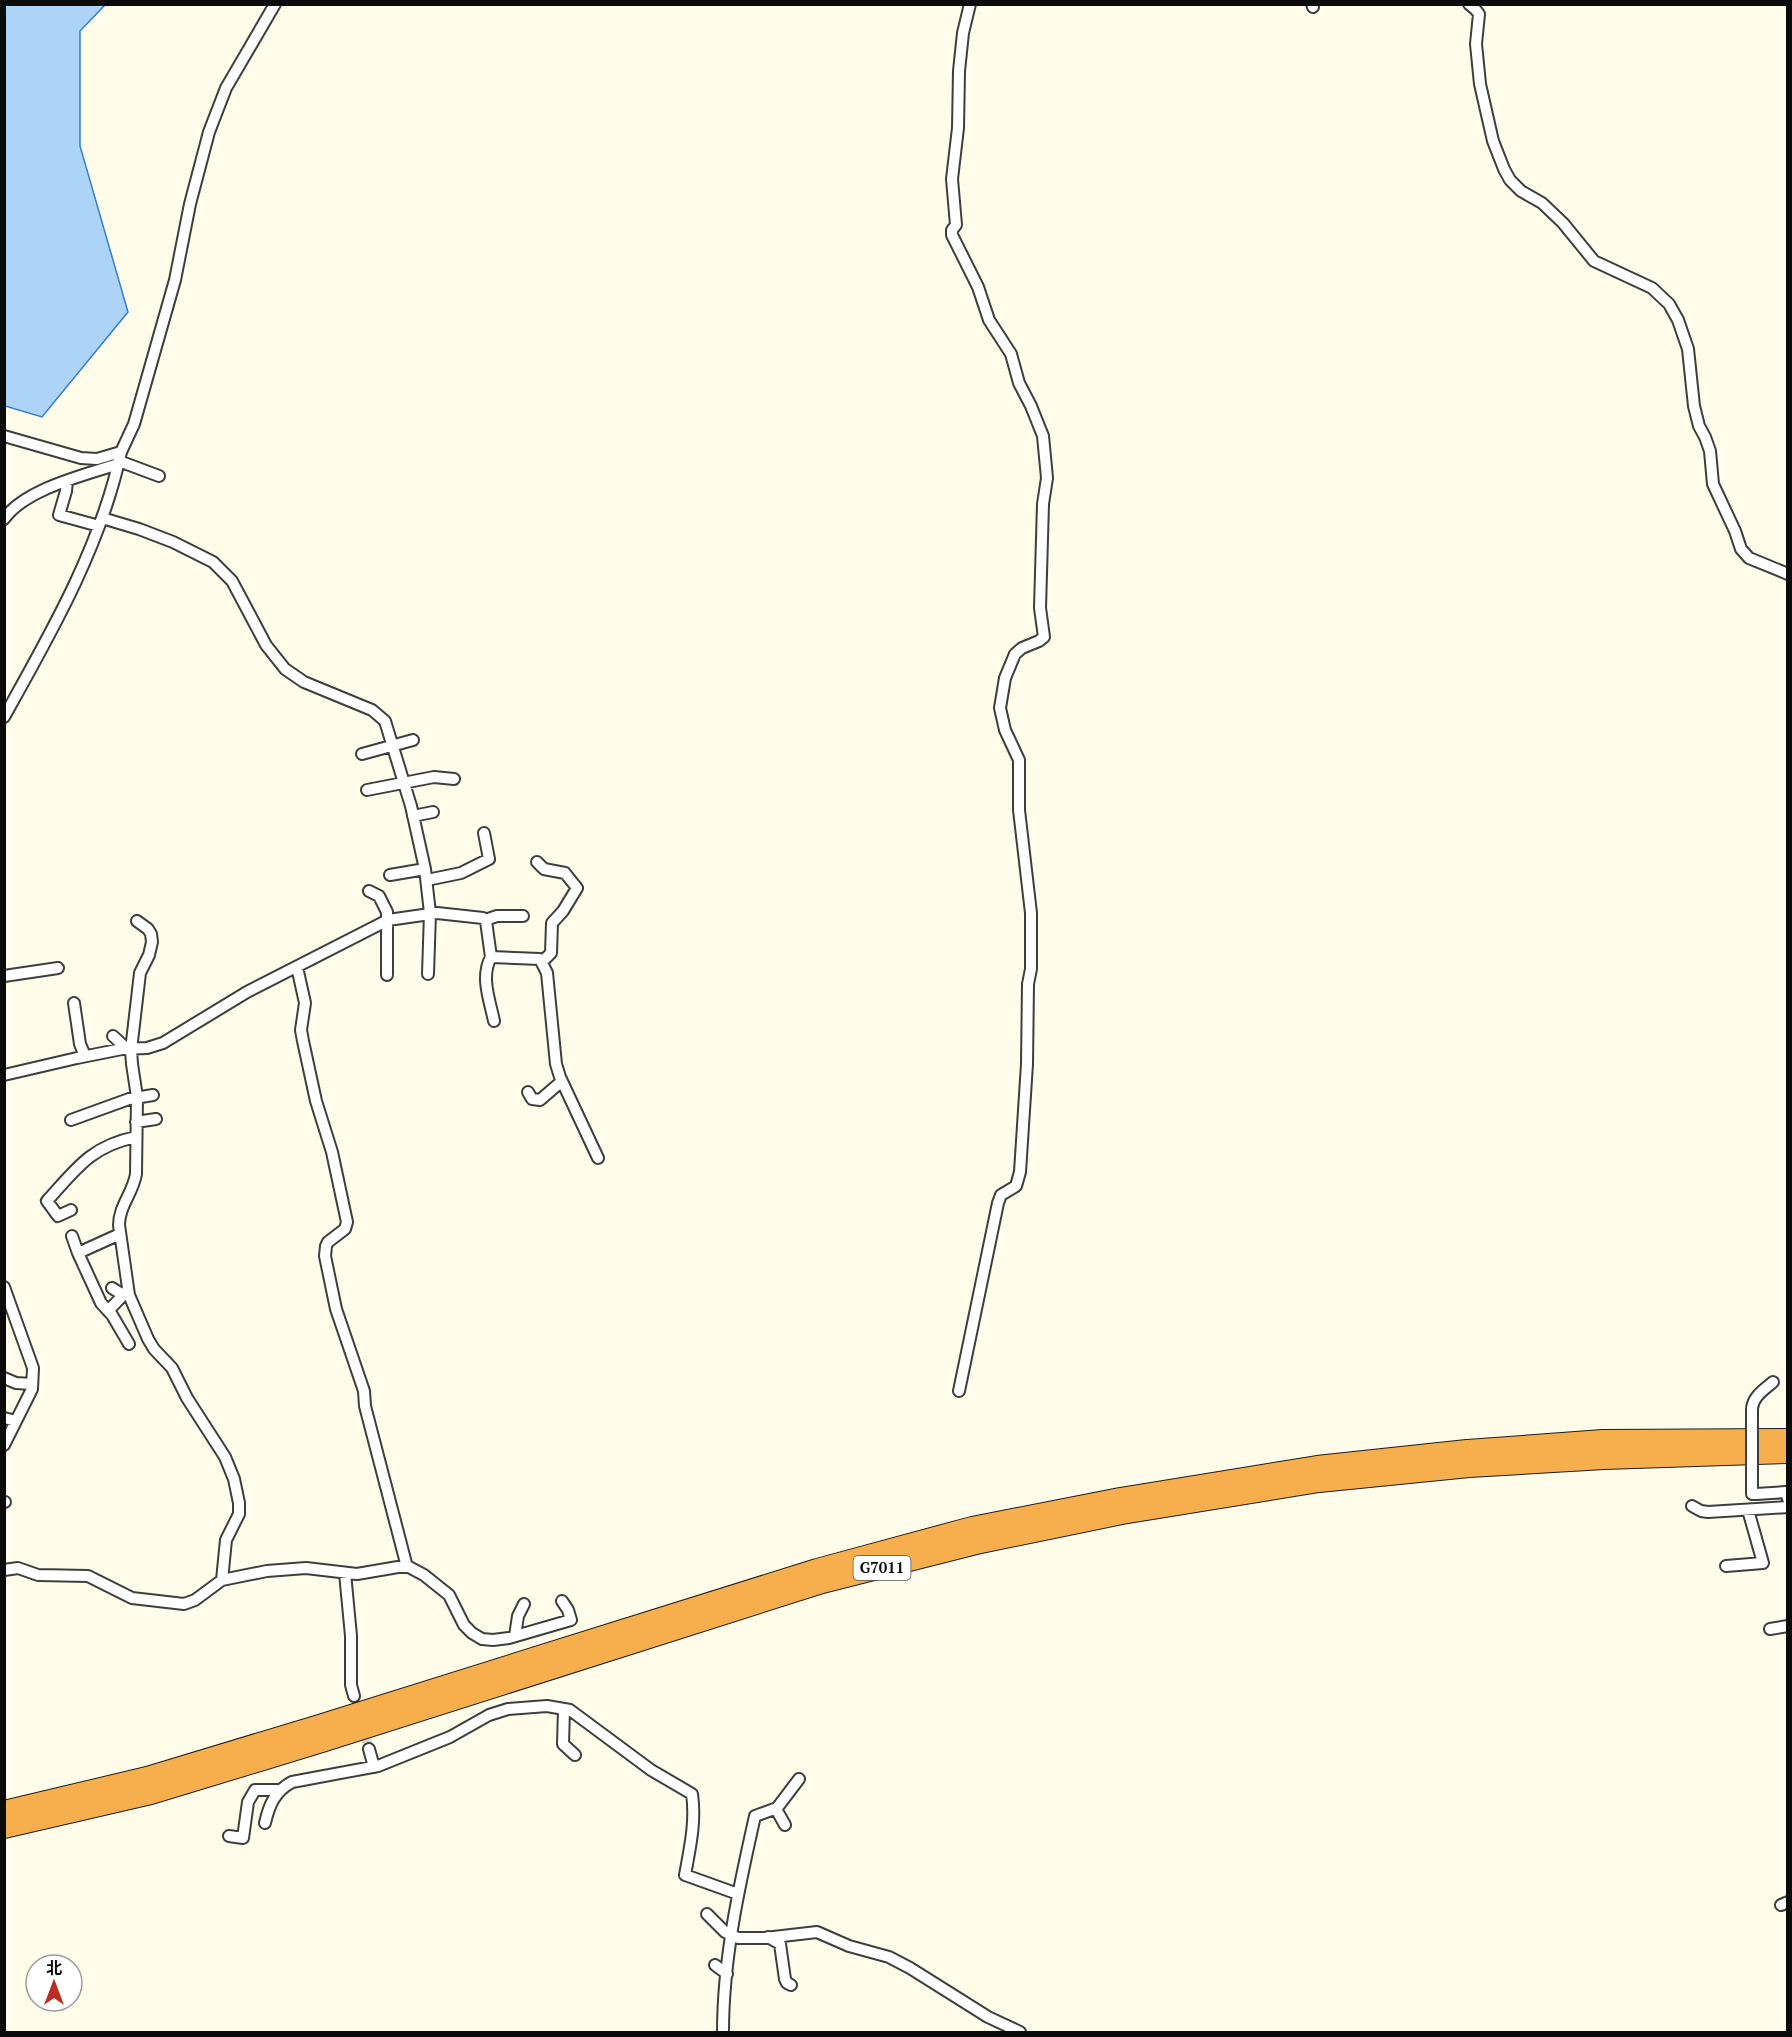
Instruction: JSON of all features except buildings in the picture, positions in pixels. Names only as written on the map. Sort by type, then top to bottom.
[{"type":"highway","name":"G7011","points":[[4,1810],[147,1777],[785,1579],[972,1527],[1120,1498],[1340,1463],[1467,1450],[1603,1440],[1788,1439]]},
{"type":"highway","name":"G7011","points":[[4,1828],[151,1794],[321,1743],[822,1583],[976,1544],[1122,1514],[1319,1482],[1469,1467],[1604,1459],[1788,1453]]},
{"type":"street","points":[[4,717],[37,659],[101,522],[114,484],[119,459],[134,424],[175,280],[190,204],[209,132],[226,88],[274,4]]},
{"type":"street","points":[[959,1391],[998,1203],[1001,1195],[1016,1186],[1020,1172],[1027,1064],[1028,984],[1031,969],[1031,909],[1019,810],[1019,760],[1005,730],[1000,708],[1005,678],[1015,654],[1044,637],[1040,608],[1040,584],[1043,504],[1047,478],[1042,431],[1018,383],[1011,354],[989,320],[981,293],[952,235],[952,230],[956,225],[952,179],[959,71],[963,33],[970,4]]},
{"type":"street","points":[[1469,4],[1479,15],[1476,44],[1480,84],[1493,141],[1510,180],[1563,223],[1594,261],[1659,292],[1669,304],[1688,349],[1694,406],[1699,426],[1710,451],[1713,484],[1741,549],[1749,558],[1788,574]]},
{"type":"street","points":[[4,436],[81,458],[119,459],[159,476]]},
{"type":"street","points":[[4,519],[15,507],[35,495],[119,459]]},
{"type":"street","points":[[67,481],[59,515],[140,529],[204,556],[218,566],[232,581],[266,645],[285,669],[304,682],[378,714],[386,721],[413,816],[426,875],[430,913],[429,974]]},
{"type":"street","points":[[362,754],[413,740]]},
{"type":"street","points":[[367,790],[434,777],[454,779]]},
{"type":"street","points":[[413,816],[433,812]]},
{"type":"street","points":[[390,875],[460,873],[489,858],[484,833]]},
{"type":"street","points":[[537,862],[544,869],[565,873],[577,888],[563,911],[552,923],[551,952],[542,962]]},
{"type":"street","points":[[369,891],[377,894],[387,912],[387,975]]},
{"type":"street","points":[[4,1076],[85,1056],[163,1043],[233,1000],[387,920],[430,913],[471,916],[485,920],[497,916],[523,916]]},
{"type":"street","points":[[485,920],[488,926],[490,957],[485,970],[494,1021]]},
{"type":"street","points":[[137,921],[148,929],[152,942],[149,955],[140,973],[129,1050],[137,1097],[136,1178],[119,1213],[126,1292],[148,1339],[172,1368],[187,1398],[225,1457],[234,1479],[239,1514],[228,1535],[222,1580]]},
{"type":"street","points":[[490,957],[540,959],[542,962],[547,974],[554,1055],[562,1081],[598,1158]]},
{"type":"street","points":[[297,967],[306,1003],[301,1030],[303,1041],[316,1101],[332,1152],[347,1222],[345,1229],[331,1239],[326,1246],[328,1273],[337,1314],[364,1391],[364,1406],[407,1568]]},
{"type":"street","points":[[4,976],[57,968]]},
{"type":"street","points":[[74,1003],[80,1044],[85,1056]]},
{"type":"street","points":[[113,1036],[129,1050]]},
{"type":"street","points":[[528,1092],[532,1099],[540,1100],[562,1081]]},
{"type":"street","points":[[71,1120],[137,1097],[153,1095]]},
{"type":"street","points":[[136,1122],[156,1119]]},
{"type":"street","points":[[71,1210],[58,1216],[47,1201],[94,1152],[113,1143],[136,1137]]},
{"type":"street","points":[[78,1253],[120,1234]]},
{"type":"street","points":[[72,1236],[99,1300],[129,1344]]},
{"type":"street","points":[[4,1287],[9,1310],[33,1368],[32,1389],[4,1445]]},
{"type":"street","points":[[112,1288],[126,1292]]},
{"type":"street","points":[[108,1311],[126,1292]]},
{"type":"street","points":[[4,1378],[16,1383],[32,1384]]},
{"type":"street","points":[[1773,1382],[1752,1402],[1752,1494],[1786,1492],[1788,1499]]},
{"type":"street","points":[[4,1418],[16,1421]]},
{"type":"street","points":[[1692,1506],[1708,1512],[1788,1507]]},
{"type":"street","points":[[1726,1566],[1763,1563],[1748,1510]]},
{"type":"street","points":[[4,1570],[18,1568],[38,1575],[88,1576],[132,1598],[183,1604],[195,1600],[222,1580],[267,1571],[292,1568],[357,1574],[407,1568],[424,1575],[449,1595],[464,1625],[475,1635],[493,1640],[571,1620],[562,1601]]},
{"type":"street","points":[[345,1573],[351,1636],[351,1686],[354,1696]]},
{"type":"street","points":[[515,1636],[518,1617],[524,1604]]},
{"type":"street","points":[[1770,1629],[1788,1626]]},
{"type":"street","points":[[270,1804],[280,1790],[290,1783],[374,1767],[450,1737],[489,1715],[508,1709],[547,1706],[570,1710],[651,1770],[692,1794],[694,1807],[692,1836],[685,1875],[738,1894]]},
{"type":"street","points":[[564,1709],[563,1744],[575,1755]]},
{"type":"street","points":[[369,1749],[374,1767]]},
{"type":"street","points":[[723,2032],[730,1936],[755,1816],[776,1809],[799,1779]]},
{"type":"street","points":[[266,1823],[270,1804],[267,1789]]},
{"type":"street","points":[[229,1836],[243,1838],[250,1799],[255,1790],[280,1790]]},
{"type":"street","points":[[776,1809],[785,1825]]},
{"type":"street","points":[[707,1914],[730,1936],[745,1939],[817,1932],[849,1946],[888,1957],[910,1968],[988,2017],[1020,2032]]},
{"type":"street","points":[[768,1937],[780,1944],[785,1979],[791,1985]]},
{"type":"street","points":[[715,1965],[727,1974]]},
{"type":"water","points":[[5,4],[105,5],[80,31],[80,146],[128,312],[42,417],[5,406]]},
{"type":"tunnel","points":[[354,1696],[369,1749]]}]
